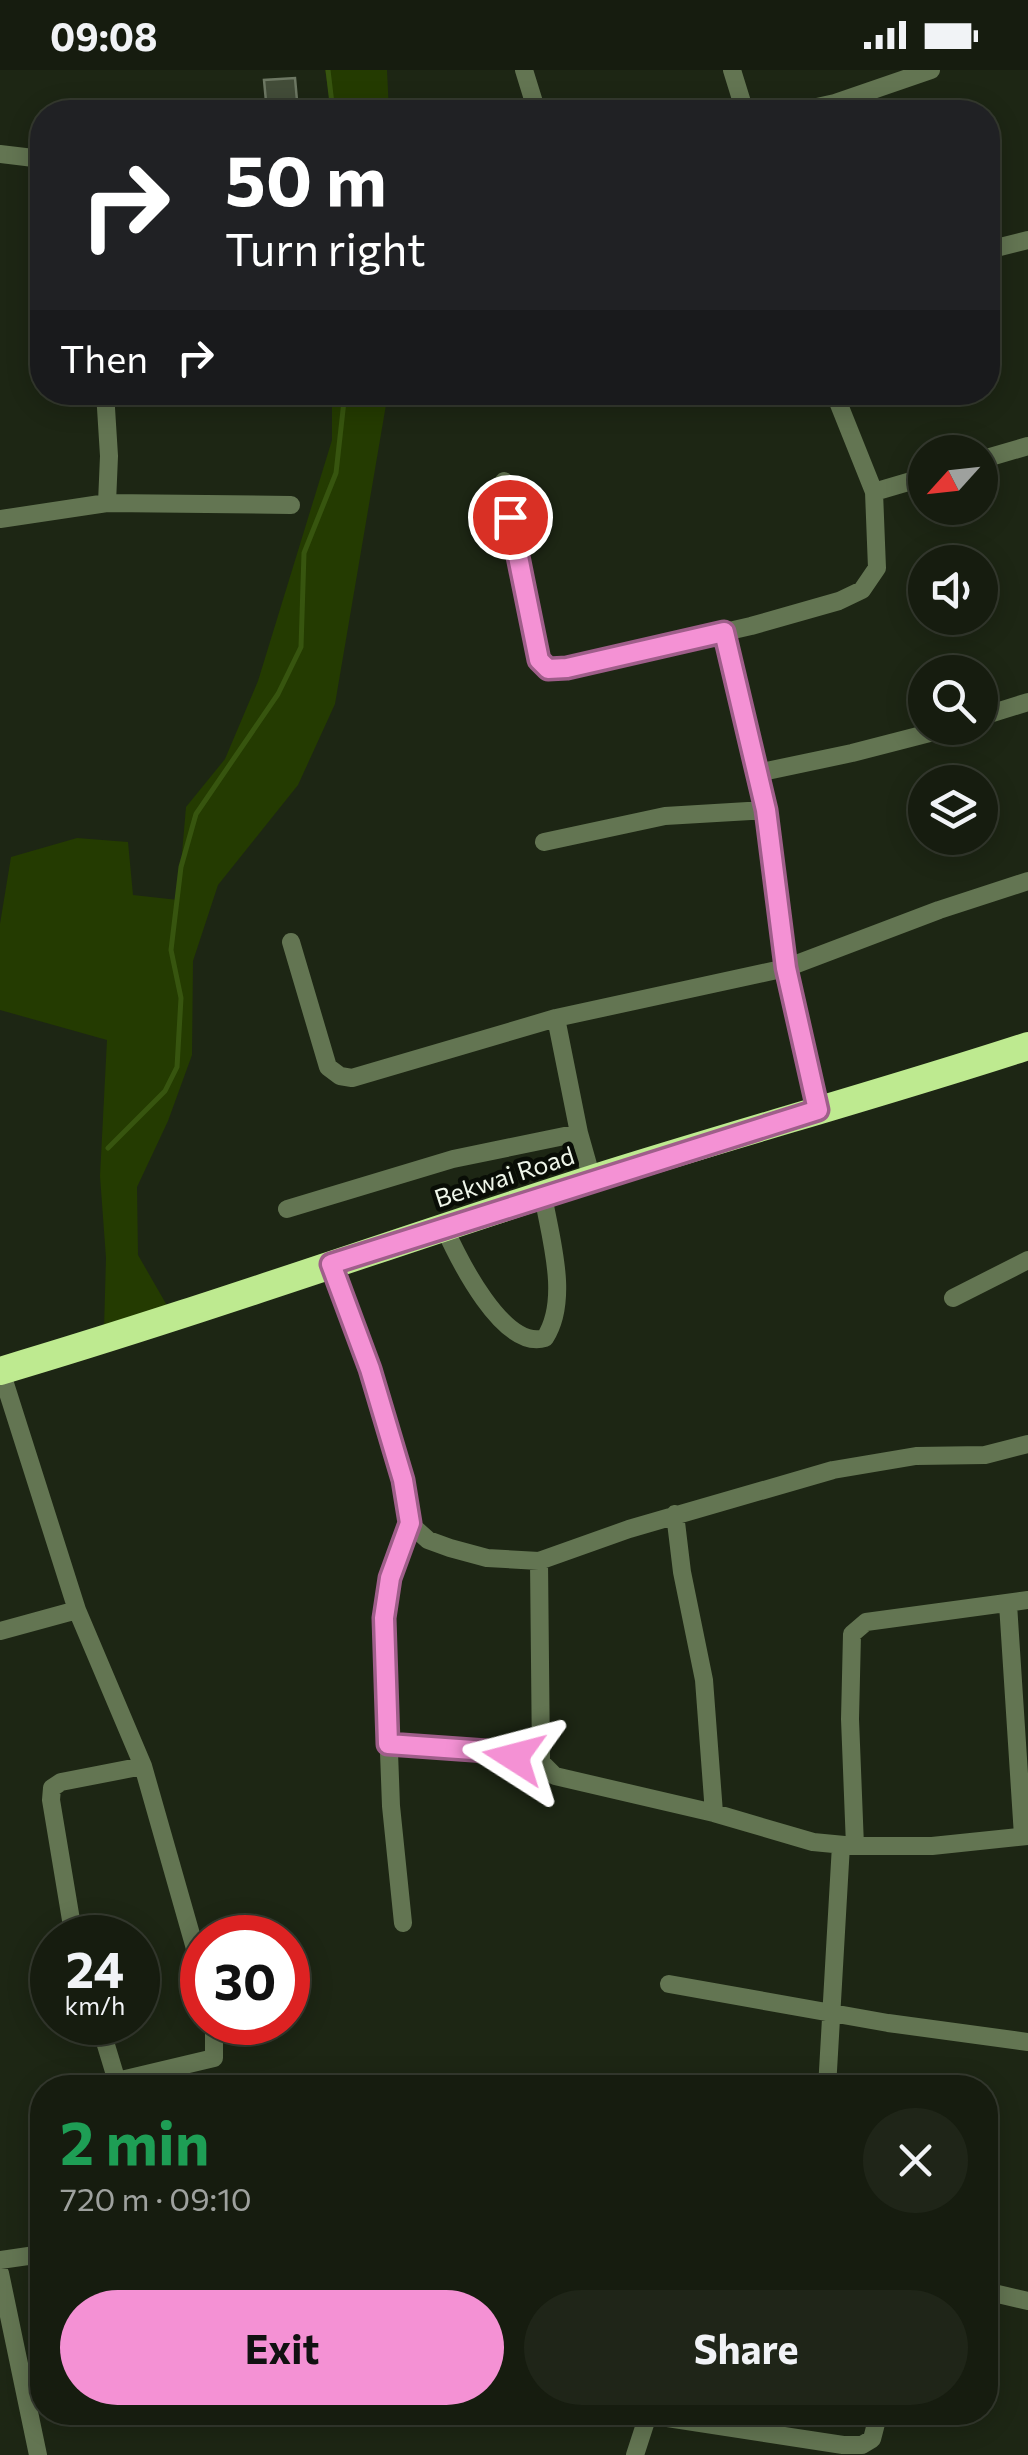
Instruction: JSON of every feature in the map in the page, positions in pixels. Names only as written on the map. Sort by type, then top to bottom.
[{"type":"highway","name":"Bekwai Road","points":[[0,1371],[147,1328],[592,1179],[1027,1048]]},
{"type":"street","points":[[524,70],[533,100]]},
{"type":"street","points":[[732,70],[741,100]]},
{"type":"street","points":[[846,100],[932,70]]},
{"type":"street","points":[[0,154],[30,158]]},
{"type":"street","points":[[1000,247],[1028,240]]},
{"type":"street","points":[[105,405],[107,503]]},
{"type":"street","points":[[504,481],[539,660],[548,669],[567,668],[839,602],[862,590],[878,568],[874,492],[839,405]]},
{"type":"street","points":[[998,455],[1028,446]]},
{"type":"street","points":[[874,492],[908,482]]},
{"type":"street","points":[[0,519],[107,503],[291,505]]},
{"type":"street","points":[[724,632],[766,810],[786,968],[818,1110]]},
{"type":"street","points":[[998,711],[1028,702]]},
{"type":"street","points":[[757,773],[908,739]]},
{"type":"street","points":[[544,842],[665,816],[766,810]]},
{"type":"street","points":[[291,942],[328,1067],[340,1076],[352,1078],[556,1018],[786,968],[939,910],[1028,882]]},
{"type":"street","points":[[556,1018],[592,1179]]},
{"type":"street","points":[[287,1210],[453,1159],[579,1133]]},
{"type":"street","points":[[444,1226],[463,1269],[497,1314],[518,1337],[536,1341],[545,1338],[550,1330],[556,1292],[542,1195]]},
{"type":"street","points":[[953,1298],[1028,1260]]},
{"type":"street","points":[[331,1264],[370,1369],[403,1480],[410,1523],[390,1578],[384,1618],[390,1806],[404,1923]]},
{"type":"street","points":[[0,1371],[77,1610],[143,1766],[185,1915]]},
{"type":"street","points":[[410,1523],[428,1540],[450,1548],[500,1560],[539,1561],[675,1514],[833,1470],[916,1456],[985,1455],[1028,1444]]},
{"type":"street","points":[[675,1514],[682,1572],[704,1680],[714,1812]]},
{"type":"street","points":[[539,1561],[540,1762]]},
{"type":"street","points":[[828,2075],[848,1846],[852,1634],[866,1622],[1028,1600]]},
{"type":"street","points":[[388,1744],[487,1751],[540,1762],[555,1776],[714,1812],[789,1837],[848,1846],[955,1845],[1026,1836],[1014,1733],[1008,1604]]},
{"type":"street","points":[[0,1631],[77,1610]]},
{"type":"street","points":[[70,1915],[52,1788],[62,1782],[143,1766]]},
{"type":"street","points":[[669,1984],[1028,2042]]},
{"type":"street","points":[[106,2045],[115,2075]]},
{"type":"street","points":[[151,2075],[214,2058],[216,2045]]},
{"type":"street","points":[[0,2260],[30,2256]]},
{"type":"street","points":[[0,2274],[30,2417]]},
{"type":"street","points":[[998,2293],[1027,2297]]},
{"type":"street","points":[[32,2425],[38,2455]]},
{"type":"street","points":[[635,2455],[645,2425]]},
{"type":"street","points":[[713,2425],[844,2445],[862,2444],[872,2438],[876,2425]]},
{"type":"green space","points":[[325,70],[387,70],[388,100],[330,100]]},
{"type":"green space","points":[[386,405],[335,704],[298,785],[218,885],[193,961],[192,1055],[168,1121],[137,1187],[138,1255],[169,1309],[104,1329],[106,1258],[100,1176],[107,1040],[0,1010],[0,924],[11,857],[77,838],[128,842],[133,895],[178,900],[186,807],[225,759],[258,681],[332,440],[332,406]]},
{"type":"building","points":[[295,78],[297,100],[266,100],[264,80]]},
{"type":"waterway","points":[[328,70],[332,100]]},
{"type":"waterway","points":[[108,1148],[165,1091],[177,1067],[181,998],[171,950],[181,867],[196,814],[278,694],[301,647],[304,553],[336,473],[344,405]]},
{"type":"route","points":[[510,517],[539,660],[548,669],[724,632],[766,810],[786,968],[818,1110],[331,1264],[370,1369],[403,1480],[410,1523],[390,1578],[384,1618],[388,1744],[487,1751],[514,1757]]}]
